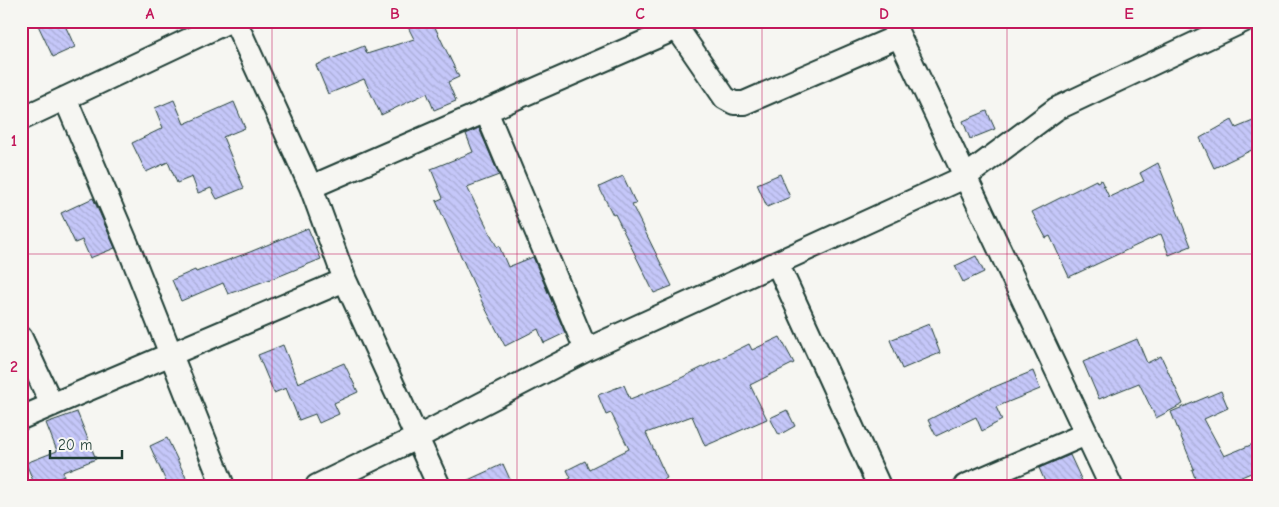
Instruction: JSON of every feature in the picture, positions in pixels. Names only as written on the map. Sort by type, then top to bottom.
[{"type":"street","points":[[21,119],[228,21]]},
{"type":"street","points":[[236,21],[311,187],[345,280],[439,486]]},
{"type":"street","points":[[317,486],[416,438],[586,350],[964,177],[1056,109],[1243,21]]},
{"type":"street","points":[[311,187],[486,111],[675,24],[725,98],[734,103],[744,103],[896,29],[1111,486]]},
{"type":"street","points":[[65,98],[130,251],[223,486]]},
{"type":"street","points":[[486,111],[586,350]]},
{"type":"street","points":[[776,263],[879,486]]},
{"type":"street","points":[[21,418],[345,280]]},
{"type":"street","points":[[21,338],[52,405]]},
{"type":"street","points":[[965,486],[1086,434]]},
{"type":"building","points":[[36,21],[63,21],[75,47],[53,57]]},
{"type":"building","points":[[405,21],[432,21],[459,77],[448,82],[456,101],[434,110],[427,93],[381,115],[364,79],[328,94],[316,65],[364,46],[367,54],[414,39]]},
{"type":"building","points":[[174,100],[184,124],[234,102],[245,128],[223,137],[244,188],[217,199],[211,188],[198,193],[192,177],[177,183],[168,162],[146,172],[132,143],[163,128],[155,108]]},
{"type":"building","points":[[987,111],[995,129],[970,139],[963,121]]},
{"type":"building","points":[[1258,119],[1258,147],[1214,168],[1200,138],[1232,120],[1236,128]]},
{"type":"building","points":[[479,128],[499,175],[467,187],[497,247],[499,246],[508,267],[533,257],[565,333],[544,343],[538,329],[505,346],[481,300],[436,201],[443,198],[431,169],[473,152],[466,134]]},
{"type":"building","points":[[1158,163],[1191,246],[1169,255],[1161,234],[1069,277],[1050,236],[1046,238],[1032,212],[1096,180],[1097,182],[1101,180],[1109,197],[1144,181],[1140,173]]},
{"type":"building","points":[[780,174],[790,197],[767,207],[757,184]]},
{"type":"building","points":[[623,176],[636,204],[632,205],[672,286],[654,293],[615,214],[613,215],[599,187]]},
{"type":"building","points":[[93,198],[115,248],[90,258],[82,240],[75,243],[61,213]]},
{"type":"building","points":[[308,228],[321,259],[228,294],[223,283],[181,301],[172,280],[195,270],[196,272],[250,252]]},
{"type":"building","points":[[976,256],[984,272],[963,282],[955,266]]},
{"type":"building","points":[[929,324],[940,353],[902,369],[890,340]]},
{"type":"building","points":[[780,337],[794,363],[750,385],[767,419],[705,446],[692,416],[646,433],[667,478],[651,486],[643,486],[640,479],[625,486],[556,486],[571,478],[567,470],[585,461],[589,469],[629,449],[611,413],[606,415],[598,395],[624,385],[630,399],[673,382],[749,344],[752,350]]},
{"type":"building","points":[[1137,339],[1147,363],[1161,356],[1183,404],[1156,418],[1139,383],[1099,399],[1083,362]]},
{"type":"building","points":[[283,345],[298,383],[344,363],[358,392],[334,403],[339,414],[319,423],[315,414],[299,420],[286,388],[274,393],[258,355]]},
{"type":"building","points":[[1033,371],[1040,389],[996,407],[1002,420],[982,431],[976,417],[936,436],[928,420],[987,390]]},
{"type":"building","points":[[1221,391],[1228,408],[1204,419],[1224,456],[1258,442],[1258,470],[1232,481],[1235,486],[1198,486],[1192,470],[1194,469],[1171,412]]},
{"type":"building","points":[[787,410],[795,426],[779,435],[770,418]]},
{"type":"building","points":[[77,412],[96,459],[63,472],[64,476],[35,486],[26,463],[57,451],[46,423]]},
{"type":"building","points":[[167,438],[190,486],[168,486],[150,446]]},
{"type":"building","points":[[1070,455],[1082,481],[1070,486],[1047,486],[1039,468]]},
{"type":"building","points":[[503,464],[513,486],[455,486]]}]
